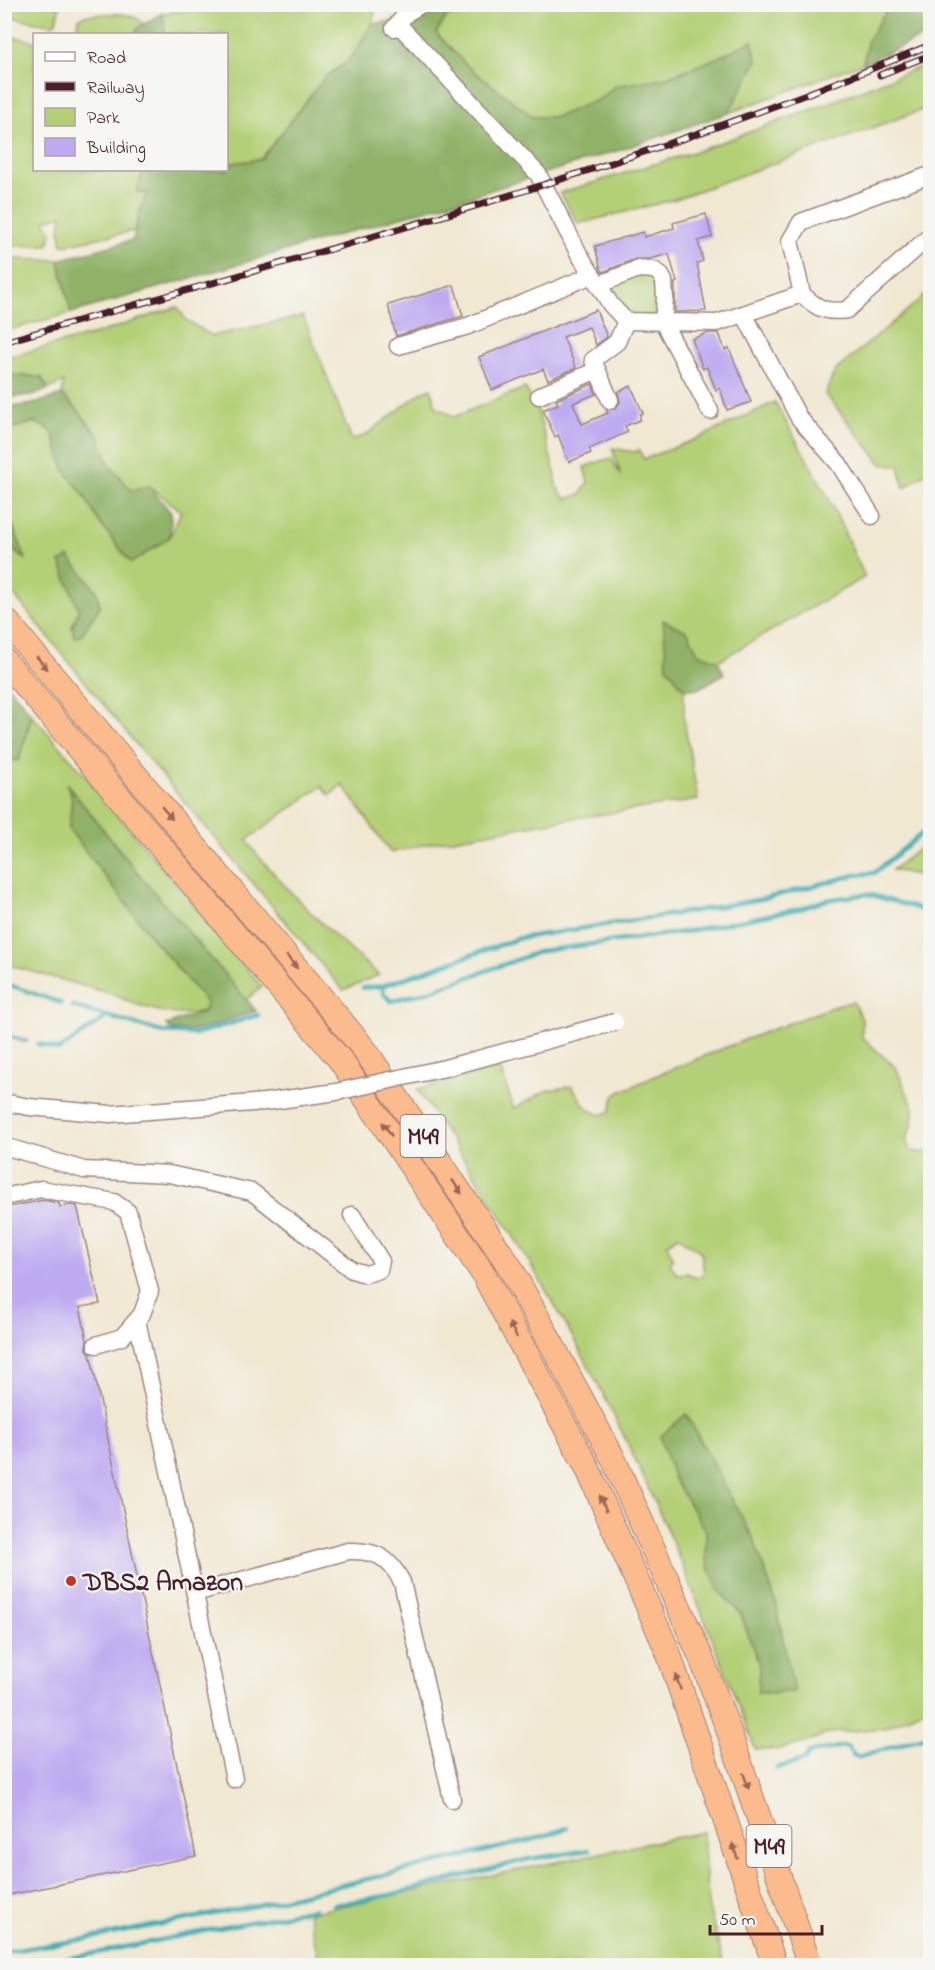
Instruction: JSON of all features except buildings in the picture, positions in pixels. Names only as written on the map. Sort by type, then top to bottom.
[{"type":"highway","name":"M49","points":[[4,618],[366,1050],[510,1266],[613,1458],[700,1655],[810,1965]]},
{"type":"highway","name":"M49","points":[[4,660],[341,1061],[484,1275],[587,1467],[668,1652],[775,1965]]},
{"type":"street","points":[[422,4],[407,13],[396,26],[538,174],[579,254],[611,305],[626,321],[717,323],[802,294]]},
{"type":"street","points":[[930,175],[801,222],[790,241],[802,294],[811,304],[831,312],[847,310],[930,236]]},
{"type":"street","points":[[398,346],[468,326],[595,280],[638,269],[654,270],[664,281],[663,322],[710,411]]},
{"type":"street","points":[[744,314],[799,418],[839,464],[872,516]]},
{"type":"street","points":[[610,400],[593,360],[617,342],[626,321]]},
{"type":"street","points":[[539,396],[597,370]]},
{"type":"street","points":[[4,1102],[29,1107],[110,1114],[265,1102],[336,1092],[444,1068],[615,1022]]},
{"type":"street","points":[[4,1146],[84,1170],[169,1174],[252,1192],[352,1270],[366,1274],[380,1270],[381,1261],[352,1215]]},
{"type":"street","points":[[4,1197],[41,1189],[114,1203],[128,1212],[150,1291],[142,1314],[122,1337],[96,1345]]},
{"type":"street","points":[[137,1320],[234,1779]]},
{"type":"street","points":[[195,1593],[348,1551],[367,1551],[382,1557],[394,1567],[402,1582],[452,1799]]},
{"type":"green space","points":[[4,5],[60,5],[56,22],[53,25],[5,16]]},
{"type":"green space","points":[[433,5],[476,5],[446,17],[436,33],[467,66],[533,117],[556,117],[600,99],[615,86],[664,78],[710,61],[752,41],[757,61],[728,113],[626,148],[459,200],[71,313],[59,260],[133,240],[139,213],[147,193],[137,192],[143,171],[228,171],[228,164],[261,159],[326,76],[346,63],[372,24],[393,21]]},
{"type":"green space","points":[[476,5],[890,5],[868,40],[863,63],[728,113],[757,61],[752,41],[710,61],[664,78],[615,86],[600,99],[556,117],[533,117],[467,66],[436,33],[446,17]]},
{"type":"green space","points":[[890,5],[930,5],[930,34],[863,63],[868,40]]},
{"type":"green space","points":[[376,7],[372,24],[358,48],[346,63],[326,76],[261,159],[228,164],[228,33],[165,33],[163,13],[196,10]]},
{"type":"green space","points":[[163,13],[165,33],[136,33],[138,28]]},
{"type":"green space","points":[[87,15],[125,15],[139,19],[144,24],[136,33],[75,33],[79,18]]},
{"type":"green space","points":[[4,35],[33,41],[33,171],[143,171],[137,192],[147,192],[134,231],[62,245],[60,231],[62,215],[45,220],[52,233],[48,245],[5,246]]},
{"type":"green space","points":[[930,63],[930,107],[676,199],[578,224],[560,193],[697,151]]},
{"type":"green space","points":[[5,259],[59,260],[71,313],[5,331]]},
{"type":"green space","points":[[647,272],[660,282],[660,315],[633,317],[611,295],[615,283]]},
{"type":"green space","points":[[930,291],[930,470],[904,488],[899,465],[882,464],[825,394],[835,371]]},
{"type":"green space","points":[[177,307],[187,321],[212,336],[303,316],[352,440],[366,435],[422,392],[431,388],[436,407],[454,417],[525,388],[536,405],[556,476],[556,486],[566,499],[581,494],[588,482],[584,467],[611,458],[621,475],[612,448],[634,452],[639,450],[644,459],[699,438],[775,402],[829,499],[865,577],[718,661],[698,653],[687,631],[667,667],[684,689],[684,720],[698,800],[569,819],[430,843],[391,853],[342,784],[330,796],[322,786],[247,840],[260,858],[301,902],[379,975],[343,990],[140,749],[5,584],[4,536],[18,555],[25,558],[5,507],[5,430],[35,422],[52,431],[65,471],[83,494],[99,522],[131,563],[170,537],[181,511],[149,486],[132,491],[108,463],[99,437],[78,410],[62,395],[64,382],[48,389],[41,377],[5,375],[4,358],[99,333]],"holes":[[[85,576],[96,590],[100,606],[81,635],[72,627],[79,610]]]},
{"type":"green space","points":[[4,375],[41,377],[48,389],[37,394],[5,398]]},
{"type":"green space","points":[[62,395],[78,410],[99,437],[108,463],[132,491],[149,486],[171,513],[170,537],[131,563],[99,522],[83,494],[65,471],[52,431],[35,422],[5,430],[5,408],[33,404]]},
{"type":"green space","points":[[5,507],[26,559],[18,555],[6,537]]},
{"type":"green space","points":[[69,557],[96,590],[100,606],[81,636],[74,637],[72,627],[79,610],[60,562]]},
{"type":"green space","points":[[663,620],[687,631],[698,653],[718,661],[724,674],[698,689],[684,689],[667,667]]},
{"type":"green space","points":[[5,682],[32,715],[19,760],[5,761]]},
{"type":"green space","points":[[32,715],[262,987],[246,1000],[142,878],[68,786],[72,797],[69,829],[152,938],[206,1002],[205,1010],[184,1014],[160,1011],[115,995],[5,964],[5,761],[19,759]]},
{"type":"green space","points":[[66,783],[142,878],[256,1011],[198,1030],[172,1030],[166,1025],[205,1011],[206,1002],[152,938],[69,829],[72,797]]},
{"type":"green space","points":[[930,840],[930,877],[892,870]]},
{"type":"green space","points":[[853,1002],[862,1019],[862,1037],[896,1068],[913,1107],[912,1126],[906,1140],[911,1151],[930,1153],[930,1706],[885,1728],[829,1733],[804,1743],[775,1750],[755,1749],[674,1545],[604,1396],[521,1248],[417,1089],[500,1068],[514,1109],[545,1091],[572,1086],[586,1108],[600,1115],[610,1112],[614,1097],[618,1093],[662,1073],[840,1004]],"holes":[[[678,1236],[701,1252],[704,1273],[697,1278],[687,1273],[677,1274],[670,1264],[673,1258],[667,1244]],[[687,1415],[754,1540],[775,1600],[793,1692],[758,1693],[759,1665],[741,1614],[720,1592],[706,1560],[706,1532]]]},
{"type":"green space","points":[[686,1414],[754,1540],[775,1600],[794,1692],[758,1693],[759,1665],[741,1614],[719,1591],[706,1560],[706,1532],[674,1479],[660,1437]]},
{"type":"green space","points":[[703,1832],[708,1905],[724,1965],[320,1965],[308,1913]]},
{"type":"waterway","points":[[363,988],[382,986],[520,938],[767,898],[855,875],[874,873],[930,827]]},
{"type":"waterway","points":[[382,986],[384,994],[391,1001],[430,991],[541,951],[684,932],[803,908],[826,900],[868,894],[930,912]]},
{"type":"waterway","points":[[4,983],[61,1003]]},
{"type":"waterway","points":[[72,1006],[161,1032],[196,1034],[258,1015]]},
{"type":"waterway","points":[[38,1044],[59,1050],[108,1016]]},
{"type":"waterway","points":[[4,1035],[26,1041]]},
{"type":"waterway","points":[[777,1768],[805,1760],[809,1753],[844,1746],[848,1747],[853,1755],[859,1757],[930,1735]]},
{"type":"waterway","points":[[4,1952],[86,1939],[254,1906],[531,1840],[567,1828]]},
{"type":"waterway","points":[[333,1905],[390,1895],[529,1859],[589,1850]]},
{"type":"waterway","points":[[31,1966],[314,1909]]},
{"type":"railway","points":[[4,342],[355,242],[588,170],[703,132],[930,45]]},
{"type":"railway","points":[[880,75],[930,55]]},
{"type":"place","name":"DBS2 Amazon","points":[[71,1581]]}]
